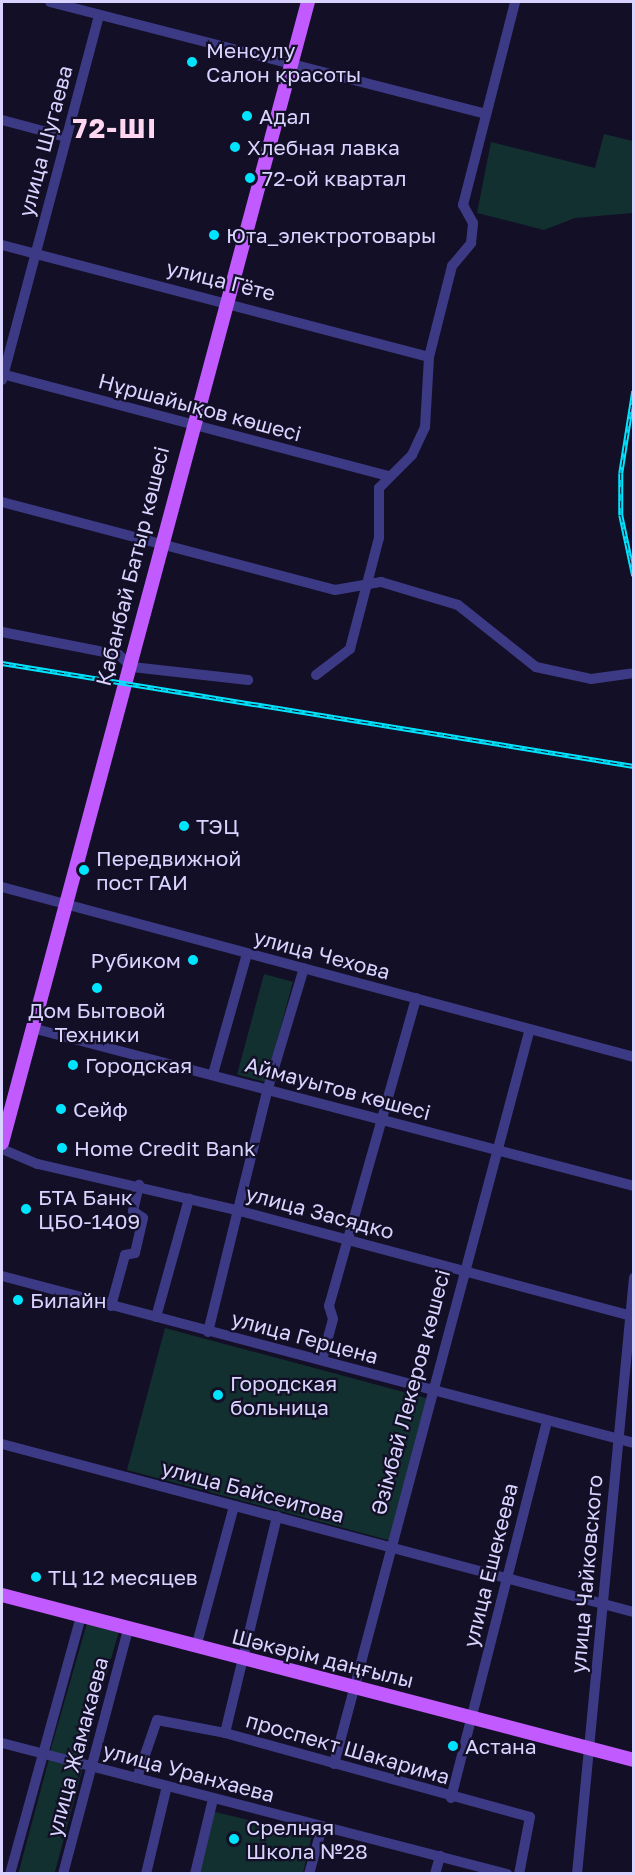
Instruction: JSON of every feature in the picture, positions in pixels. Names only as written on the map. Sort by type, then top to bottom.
[{"type":"main road","name":"Қабанбай Батыр көшесі","points":[[2,1143],[190,426],[308,2]]},
{"type":"main road","name":"Шәкәрім даңғылы","points":[[2,1595],[128,1630],[633,1760]]},
{"type":"street","points":[[50,2],[485,114]]},
{"type":"street","points":[[316,675],[350,649],[379,538],[375,500],[388,476],[412,455],[425,427],[429,357],[453,266],[471,243],[473,223],[463,205],[514,2]]},
{"type":"street","name":"улица Шугаева","points":[[2,377],[99,15]]},
{"type":"street","points":[[2,120],[66,137]]},
{"type":"street","name":"улица Гёте","points":[[2,245],[226,301],[429,357]]},
{"type":"street","name":"Нұршайықов көшесі","points":[[2,377],[388,476]]},
{"type":"street","points":[[2,502],[335,590],[381,582],[458,605],[536,667],[591,679],[633,673]]},
{"type":"street","points":[[2,632],[119,656],[128,664],[248,680]]},
{"type":"street","name":"улица Чехова","points":[[2,887],[416,998],[529,1032],[633,1057]]},
{"type":"street","points":[[213,1074],[247,954]]},
{"type":"street","points":[[208,1332],[240,1211],[268,1088],[304,968]]},
{"type":"street","points":[[322,1360],[348,1239],[416,998]]},
{"type":"street","name":"Аймауытов көшесі","points":[[32,1028],[268,1088],[633,1186]]},
{"type":"street","name":"Әзімбай Лекеров көшесі","points":[[334,1764],[356,1687],[388,1547],[429,1390],[529,1032]]},
{"type":"street","name":"улица Засядко","points":[[2,1149],[38,1164],[138,1185],[240,1211],[629,1315]]},
{"type":"street","points":[[111,1306],[126,1255],[135,1253],[143,1218],[133,1210],[138,1185]]},
{"type":"street","points":[[156,1317],[189,1199]]},
{"type":"street","name":"улица Герцена","points":[[2,1276],[633,1443]]},
{"type":"street","name":"улица Чайковского","points":[[577,1874],[633,1278]]},
{"type":"street","name":"улица Ешекеева","points":[[451,1798],[547,1421]]},
{"type":"street","name":"улица Байсеитова","points":[[2,1444],[633,1612]]},
{"type":"street","points":[[196,1647],[234,1506]]},
{"type":"street","points":[[225,1733],[277,1516]]},
{"type":"street","points":[[10,1874],[81,1617]]},
{"type":"street","name":"улица Жамакаева","points":[[63,1874],[128,1630]]},
{"type":"street","name":"проспект Шакарима","points":[[137,1778],[157,1720],[225,1733],[451,1798],[530,1817],[519,1874]]},
{"type":"street","name":"улица Уранхаева","points":[[2,1743],[507,1874]]},
{"type":"street","points":[[146,1874],[167,1786]]},
{"type":"street","points":[[195,1874],[213,1799]]},
{"type":"street","points":[[309,1874],[322,1827]]},
{"type":"street","points":[[435,1874],[440,1856]]},
{"type":"green space","points":[[604,134],[633,141],[632,213],[575,218],[544,230],[477,213],[491,142],[595,168]]},
{"type":"green space","points":[[264,974],[293,982],[266,1082],[237,1074]]},
{"type":"green space","points":[[165,1328],[428,1398],[390,1540],[127,1470]]},
{"type":"green space","points":[[87,1623],[119,1632],[82,1761],[50,1752]]},
{"type":"green space","points":[[49,1759],[83,1768],[54,1874],[18,1874]]},
{"type":"green space","points":[[211,1811],[312,1835],[303,1873],[197,1874]]},
{"type":"railway","points":[[634,391],[621,473],[621,515],[634,576]]},
{"type":"railway","points":[[2,663],[634,766]]},
{"type":"place","name":"Менсулу Салон красоты","points":[[192,62]]},
{"type":"place","name":"Адал","points":[[247,116]]},
{"type":"place","name":"Хлебная лавка","points":[[235,147]]},
{"type":"place","name":"72-ой квартал","points":[[250,178]]},
{"type":"place","name":"Юта_электротовары","points":[[214,235]]},
{"type":"place","name":"ТЭЦ","points":[[184,826]]},
{"type":"place","name":"Передвижной пост ГАИ","points":[[84,870]]},
{"type":"place","name":"Рубиком","points":[[193,960]]},
{"type":"place","name":"Дом Бытовой Техники","points":[[97,988]]},
{"type":"place","name":"Городская","points":[[73,1065]]},
{"type":"place","name":"Сейф","points":[[61,1109]]},
{"type":"place","name":"Home Credit Bank","points":[[62,1148]]},
{"type":"place","name":"БТА Банк ЦБО-1409","points":[[26,1209]]},
{"type":"place","name":"Билайн","points":[[18,1300]]},
{"type":"place","name":"Городская больница","points":[[218,1395]]},
{"type":"place","name":"ТЦ 12 месяцев","points":[[36,1577]]},
{"type":"place","name":"Астана","points":[[453,1746]]},
{"type":"place","name":"Срелняя Школа №28","points":[[234,1839]]},
{"type":"district","name":"72-ШІ","points":[[115,129]]}]
